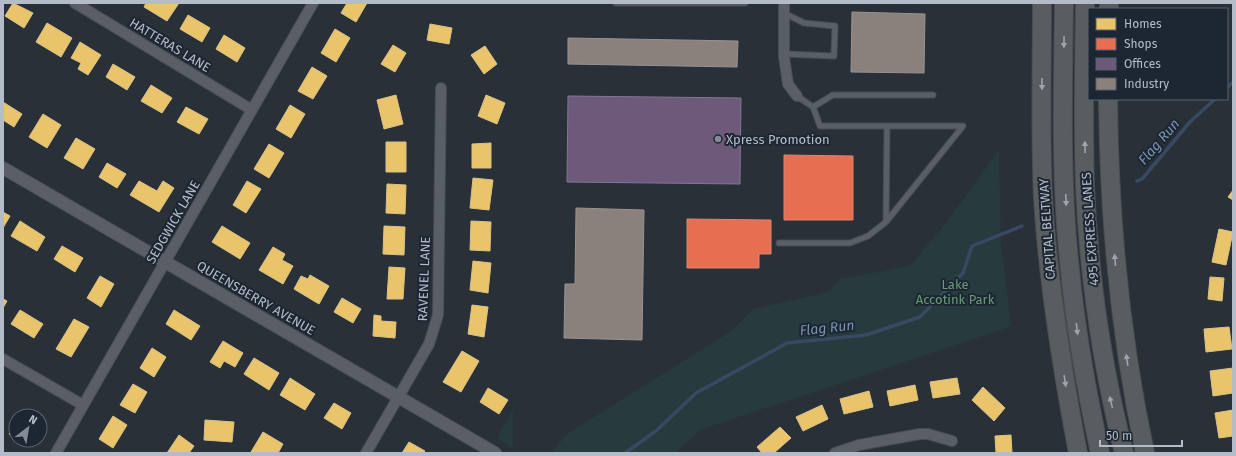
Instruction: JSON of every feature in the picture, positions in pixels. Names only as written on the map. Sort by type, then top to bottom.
[{"type":"highway","name":"CAPITAL BELTWAY","points":[[1042,3],[1042,151],[1046,228],[1059,345],[1078,453]]},
{"type":"highway","name":"495 EXPRESS LANES","points":[[1064,3],[1064,156],[1070,269],[1079,339],[1100,453]]},
{"type":"highway","name":"495 EXPRESS LANES","points":[[1085,3],[1085,180],[1090,252],[1099,331],[1110,396],[1124,453]]},
{"type":"highway","points":[[1108,100],[1109,168],[1117,286],[1129,371],[1145,453]]},
{"type":"street","name":"HATTERAS LANE","points":[[75,3],[252,110]]},
{"type":"street","name":"SEDGWICK LANE","points":[[56,453],[313,3]]},
{"type":"street","points":[[784,8],[784,54],[788,84],[797,96]]},
{"type":"street","name":"RAVENEL LANE","points":[[366,453],[430,344],[438,315],[441,88]]},
{"type":"street","name":"QUEENSBERRY AVENUE","points":[[3,168],[399,396],[495,453]]},
{"type":"street","points":[[3,359],[83,405]]},
{"type":"street","points":[[835,453],[859,445],[920,434],[928,434],[952,440]]},
{"type":"lane","points":[[616,3],[745,3]]},
{"type":"lane","points":[[784,8],[804,23],[835,26],[834,56],[784,54]]},
{"type":"lane","points":[[813,107],[833,95],[933,95]]},
{"type":"lane","points":[[779,243],[850,243],[868,236],[886,222],[963,126],[820,126],[813,107],[797,96]]},
{"type":"lane","points":[[886,222],[887,126]]},
{"type":"green space","name":"Lake Accotink Park","points":[[999,150],[1001,243],[1011,326],[702,429],[675,453],[551,453],[567,434],[733,330],[753,309],[828,292],[841,279],[910,266],[946,223]]},
{"type":"green space","points":[[513,410],[513,449],[497,438]]},
{"type":"building: Homes","points":[[13,3],[33,13],[24,28],[5,16]]},
{"type":"building: Homes","points":[[146,3],[179,3],[167,21],[144,7]]},
{"type":"building: Homes","points":[[347,3],[367,3],[356,22],[341,13]]},
{"type":"building: Homes","points":[[188,15],[210,28],[202,42],[180,29]]},
{"type":"building: Homes","points":[[47,23],[72,38],[61,57],[36,42]]},
{"type":"building: Homes","points":[[430,24],[452,28],[449,44],[427,40]]},
{"type":"building: Homes","points":[[335,29],[350,38],[336,62],[321,53]]},
{"type":"building: Homes","points":[[224,35],[245,48],[237,62],[216,49]]},
{"type":"building: Homes","points":[[80,42],[101,55],[88,75],[78,69],[81,63],[71,58]]},
{"type":"building: Homes","points":[[393,45],[406,53],[395,72],[381,64]]},
{"type":"building: Homes","points":[[485,46],[497,64],[484,74],[471,55]]},
{"type":"building: Homes","points":[[113,64],[135,77],[127,90],[106,77]]},
{"type":"building: Homes","points":[[312,67],[327,76],[313,99],[298,91]]},
{"type":"building: Homes","points":[[151,85],[172,98],[162,113],[141,101]]},
{"type":"building: Homes","points":[[396,95],[403,124],[384,129],[377,100]]},
{"type":"building: Homes","points":[[486,95],[505,103],[497,124],[478,116]]},
{"type":"building: Homes","points":[[3,102],[22,114],[14,127],[3,120]]},
{"type":"building: Homes","points":[[290,105],[305,114],[291,138],[276,129]]},
{"type":"building: Homes","points":[[186,107],[208,119],[199,134],[177,122]]},
{"type":"building: Homes","points":[[43,114],[61,125],[47,148],[29,137]]},
{"type":"building: Homes","points":[[76,138],[95,149],[83,169],[64,158]]},
{"type":"building: Homes","points":[[386,142],[406,142],[406,172],[386,172]]},
{"type":"building: Homes","points":[[491,143],[491,168],[472,168],[472,144]]},
{"type":"building: Homes","points":[[269,144],[284,153],[269,178],[254,169]]},
{"type":"building: Homes","points":[[107,163],[126,174],[117,188],[99,177]]},
{"type":"building: Homes","points":[[473,178],[493,180],[489,210],[470,208]]},
{"type":"building: Homes","points":[[139,181],[157,191],[163,181],[174,188],[159,212],[130,195]]},
{"type":"building: Homes","points":[[247,181],[261,189],[246,213],[233,205]]},
{"type":"building: Homes","points":[[387,184],[406,185],[405,214],[386,213]]},
{"type":"building: Homes","points":[[1233,190],[1233,200],[1228,197]]},
{"type":"building: Homes","points":[[3,212],[10,216],[3,228]]},
{"type":"building: Homes","points":[[20,221],[45,237],[37,251],[11,236]]},
{"type":"building: Homes","points":[[471,221],[491,222],[490,251],[470,250]]},
{"type":"building: Homes","points":[[222,226],[250,243],[240,259],[212,242]]},
{"type":"building: Homes","points":[[384,226],[405,227],[404,255],[383,254]]},
{"type":"building: Homes","points":[[1219,229],[1233,232],[1226,265],[1212,262]]},
{"type":"building: Homes","points":[[62,246],[83,258],[75,272],[54,259]]},
{"type":"building: Homes","points":[[273,247],[285,254],[282,260],[293,266],[283,284],[259,270]]},
{"type":"building: Homes","points":[[473,261],[491,263],[488,293],[470,290]]},
{"type":"building: Homes","points":[[389,267],[405,268],[403,299],[387,299]]},
{"type":"building: Homes","points":[[310,275],[329,286],[319,304],[294,289],[301,276],[308,279]]},
{"type":"building: Homes","points":[[100,276],[114,284],[101,307],[87,298]]},
{"type":"building: Homes","points":[[1210,277],[1224,278],[1222,301],[1208,299]]},
{"type":"building: Homes","points":[[342,298],[361,309],[353,323],[334,312]]},
{"type":"building: Homes","points":[[3,299],[7,301],[3,308]]},
{"type":"building: Homes","points":[[472,305],[488,307],[484,337],[468,334]]},
{"type":"building: Homes","points":[[20,310],[43,324],[34,338],[11,324]]},
{"type":"building: Homes","points":[[174,310],[200,326],[191,340],[166,324]]},
{"type":"building: Homes","points":[[374,315],[381,316],[381,321],[396,322],[395,338],[373,336]]},
{"type":"building: Homes","points":[[74,319],[89,327],[71,357],[56,349]]},
{"type":"building: Homes","points":[[1229,327],[1232,349],[1206,352],[1204,329]]},
{"type":"building: Homes","points":[[223,341],[243,353],[235,367],[224,361],[220,368],[210,362]]},
{"type":"building: Homes","points":[[152,348],[166,357],[154,377],[140,368]]},
{"type":"building: Homes","points":[[462,351],[479,361],[461,392],[443,382]]},
{"type":"building: Homes","points":[[254,358],[279,373],[269,390],[244,374]]},
{"type":"building: Homes","points":[[1233,368],[1233,393],[1213,396],[1210,371]]},
{"type":"building: Homes","points":[[290,378],[315,394],[305,410],[280,395]]},
{"type":"building: Homes","points":[[957,378],[960,394],[933,398],[930,382]]},
{"type":"building: Homes","points":[[133,384],[147,392],[135,413],[120,405]]},
{"type":"building: Homes","points":[[915,385],[918,400],[890,406],[887,391]]},
{"type":"building: Homes","points":[[983,387],[1005,408],[994,421],[972,400]]},
{"type":"building: Homes","points":[[488,388],[508,400],[499,414],[480,402]]},
{"type":"building: Homes","points":[[869,391],[873,407],[844,414],[840,399]]},
{"type":"building: Homes","points":[[334,403],[351,413],[342,429],[324,418]]},
{"type":"building: Homes","points":[[822,405],[828,419],[803,431],[796,417]]},
{"type":"building: Homes","points":[[1233,410],[1233,436],[1219,438],[1215,413]]},
{"type":"building: Homes","points":[[113,416],[127,425],[113,448],[99,439]]},
{"type":"building: Homes","points":[[205,420],[234,422],[232,442],[204,440]]},
{"type":"building: Homes","points":[[780,427],[791,438],[774,453],[762,453],[757,447]]},
{"type":"building: Homes","points":[[263,432],[283,444],[278,453],[251,452]]},
{"type":"building: Homes","points":[[179,435],[194,446],[189,453],[167,453]]},
{"type":"building: Homes","points":[[1011,435],[1012,453],[996,453],[995,436]]},
{"type":"building: Homes","points":[[409,442],[425,451],[423,453],[402,453]]},
{"type":"building: Shops","points":[[784,155],[853,156],[853,220],[784,220]]},
{"type":"building: Shops","points":[[687,219],[771,220],[771,254],[759,254],[759,268],[687,268]]},
{"type":"building: Offices","points":[[568,96],[741,98],[740,184],[567,182]]},
{"type":"building: Industry","points":[[852,12],[925,14],[924,73],[851,72]]},
{"type":"building: Industry","points":[[568,38],[738,41],[737,67],[568,64]]},
{"type":"building: Industry","points":[[576,208],[644,210],[642,340],[564,338],[565,284],[575,284]]},
{"type":"waterway","name":"Flag Run","points":[[1228,87],[1233,82]]},
{"type":"waterway","name":"Flag Run","points":[[1137,181],[1142,179],[1190,122],[1214,100]]},
{"type":"waterway","name":"Flag Run","points":[[625,453],[656,431],[696,393],[787,343],[866,335],[920,317],[963,273],[972,246],[1022,226]]},
{"type":"place","name":"Xpress Promotion","points":[[718,139]]}]
